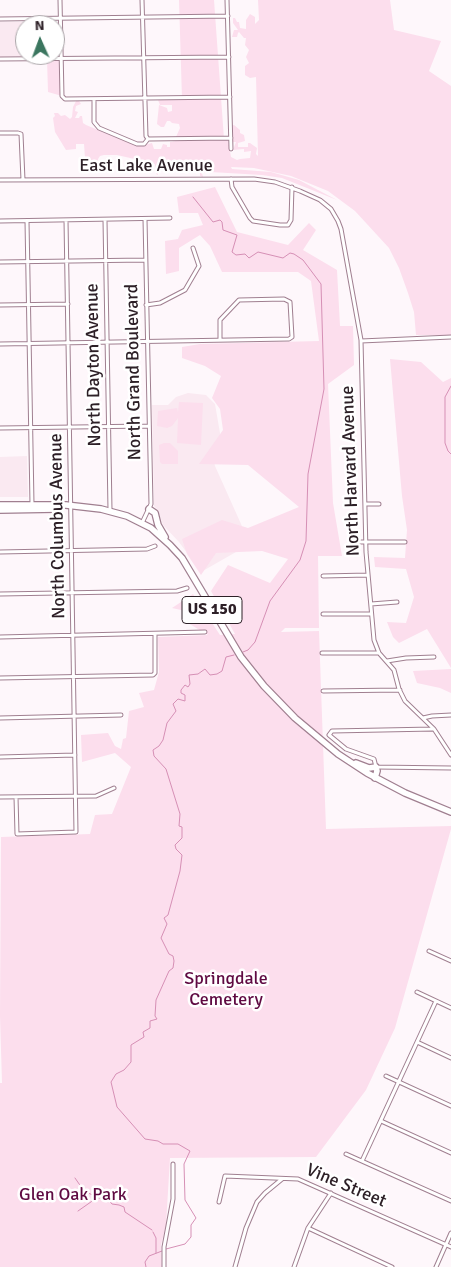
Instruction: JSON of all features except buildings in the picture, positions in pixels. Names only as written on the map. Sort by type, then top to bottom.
[{"type":"highway","name":"US 150","points":[[1,507],[32,505],[110,510],[142,523],[156,532],[171,545],[186,564],[221,627],[250,669],[290,713],[338,754],[375,778],[401,792],[451,812]]},
{"type":"highway","name":"US 150","points":[[1,507],[9,510],[71,507]]},
{"type":"highway","points":[[149,509],[155,513],[159,527],[171,545]]},
{"type":"highway","points":[[338,754],[362,766],[379,769],[375,778]]},
{"type":"street","points":[[60,0],[60,15]]},
{"type":"street","points":[[142,0],[146,136],[148,139]]},
{"type":"street","points":[[227,0],[231,149]]},
{"type":"street","points":[[65,18],[228,16]]},
{"type":"street","points":[[0,19],[15,19]]},
{"type":"street","points":[[65,59],[228,57]]},
{"type":"street","points":[[0,59],[15,59]]},
{"type":"street","points":[[62,65],[64,98],[230,97]]},
{"type":"street","points":[[94,99],[95,123],[99,128],[137,144],[144,144],[148,139]]},
{"type":"street","points":[[0,133],[21,134],[23,180]]},
{"type":"street","points":[[148,139],[231,138]]},
{"type":"street","points":[[231,179],[232,187],[253,221],[280,225],[287,225],[291,220],[292,187]]},
{"type":"street","name":"East Lake Avenue","points":[[0,180],[231,179],[260,180],[292,187]]},
{"type":"street","name":"North Harvard Avenue","points":[[292,187],[324,203],[330,208],[339,222],[361,340],[366,543],[374,640],[379,652],[394,671],[406,702],[434,729],[451,755]]},
{"type":"street","points":[[0,221],[170,218]]},
{"type":"street","name":"North Grand Boulevard","points":[[142,523],[151,504],[144,219]]},
{"type":"street","name":"North Columbus Avenue","points":[[16,797],[17,834],[76,832],[66,220]]},
{"type":"street","name":"North Dayton Avenue","points":[[105,220],[110,510]]},
{"type":"street","points":[[27,221],[32,505]]},
{"type":"street","points":[[146,305],[159,304],[185,290],[199,266],[194,248]]},
{"type":"street","points":[[0,262],[145,260]]},
{"type":"street","points":[[0,344],[290,339],[292,338],[291,304],[284,299],[238,301],[220,320],[220,340]]},
{"type":"street","points":[[0,305],[68,304]]},
{"type":"street","points":[[361,340],[451,337]]},
{"type":"street","points":[[0,428],[149,426]]},
{"type":"street","points":[[365,504],[379,504]]},
{"type":"street","points":[[354,542],[404,542]]},
{"type":"street","points":[[0,552],[147,549],[155,546]]},
{"type":"street","points":[[323,576],[368,576]]},
{"type":"street","points":[[0,594],[176,591],[186,588]]},
{"type":"street","points":[[370,604],[397,602]]},
{"type":"street","points":[[322,614],[372,614]]},
{"type":"street","points":[[0,637],[205,632]]},
{"type":"street","points":[[0,678],[154,674],[155,634]]},
{"type":"street","points":[[322,653],[379,652]]},
{"type":"street","points":[[387,661],[434,656]]},
{"type":"street","points":[[323,691],[400,690]]},
{"type":"street","points":[[0,718],[121,715]]},
{"type":"street","points":[[422,718],[451,715]]},
{"type":"street","points":[[434,729],[357,730],[332,731],[330,733],[331,738],[346,749],[374,759],[379,769],[451,768]]},
{"type":"street","points":[[0,757],[75,755]]},
{"type":"street","points":[[0,797],[97,795],[114,788]]},
{"type":"street","points":[[429,951],[451,961]]},
{"type":"street","points":[[417,992],[451,1008]]},
{"type":"street","points":[[362,1161],[436,1001]]},
{"type":"street","points":[[416,1042],[451,1058]]},
{"type":"street","points":[[386,1076],[451,1106]]},
{"type":"street","points":[[381,1121],[451,1152]]},
{"type":"street","points":[[346,1154],[451,1202]]},
{"type":"street","points":[[164,1267],[164,1247],[172,1210],[173,1164]]},
{"type":"street","name":"Vine Street","points":[[219,1202],[225,1176],[301,1179],[451,1247]]},
{"type":"street","points":[[234,1267],[246,1228],[258,1202],[282,1178]]},
{"type":"street","points":[[294,1267],[308,1228],[331,1193]]},
{"type":"street","points":[[308,1228],[392,1267]]},
{"type":"street","points":[[436,1267],[451,1233]]},
{"type":"shaded area","points":[[0,22],[15,22],[15,57],[0,57]]},
{"type":"shaded area","points":[[188,393],[206,395],[215,404],[221,439],[212,451],[215,466],[250,544],[201,572],[179,542],[163,525],[158,510],[154,506],[152,405],[168,405],[176,397]]},
{"type":"shaded area","points":[[27,456],[28,497],[0,497],[0,457]]},
{"type":"green space","points":[[179,0],[214,0],[224,139],[228,140],[231,157],[237,160],[250,158],[251,151],[244,152],[244,149],[233,150],[236,142],[232,142],[231,126],[234,125],[244,135],[245,141],[238,143],[238,147],[248,147],[248,143],[250,143],[257,148],[256,154],[258,156],[256,77],[250,78],[245,75],[245,66],[249,63],[246,57],[249,50],[245,45],[246,38],[239,32],[237,37],[232,37],[234,30],[238,30],[233,23],[233,18],[239,22],[240,28],[246,29],[246,20],[250,14],[255,17],[255,24],[259,20],[258,0],[390,0],[394,30],[441,41],[429,71],[451,86],[451,335],[416,335],[414,312],[399,268],[389,248],[355,211],[328,191],[291,176],[254,168],[231,167],[232,169],[271,172],[299,180],[337,200],[282,178],[262,175],[211,172],[202,173],[203,177],[200,176],[200,172],[189,168],[182,170],[160,164],[158,165],[158,175],[156,174],[155,164],[149,163],[149,161],[117,155],[100,156],[98,159],[98,173],[86,172],[84,144],[76,144],[76,149],[66,150],[55,132],[54,113],[58,113],[61,116],[65,115],[70,119],[76,101],[79,101],[81,104],[76,106],[75,111],[78,112],[75,118],[82,116],[83,123],[86,125],[132,144],[144,145],[152,143],[154,149],[161,149],[163,144],[170,147],[170,142],[181,140],[182,137],[176,137],[180,128],[179,124],[167,121],[164,127],[161,127],[157,124],[159,105],[167,108],[168,112],[172,111],[172,105],[160,105],[158,100],[182,99]]},
{"type":"green space","points":[[47,65],[61,65],[62,96],[48,92]]},
{"type":"green space","name":"Springdale Cemetery","points":[[215,187],[237,232],[288,245],[309,223],[316,230],[303,250],[337,270],[340,326],[353,326],[354,365],[328,384],[333,503],[342,556],[318,556],[319,628],[285,628],[281,632],[319,631],[326,829],[451,826],[451,829],[395,1028],[366,1090],[316,1157],[170,1158],[166,1225],[161,1245],[162,1267],[0,1267],[0,1083],[2,1083],[0,1016],[1,837],[90,834],[95,815],[112,814],[131,767],[115,753],[82,762],[81,735],[108,733],[115,746],[121,749],[123,739],[126,738],[129,711],[144,707],[139,693],[154,690],[159,672],[158,637],[208,635],[188,623],[190,612],[172,608],[193,594],[220,635],[235,634],[211,591],[228,565],[270,583],[288,559],[262,551],[216,553],[201,575],[187,554],[182,539],[222,520],[248,528],[299,507],[248,465],[199,464],[223,430],[220,409],[212,398],[221,376],[205,366],[182,358],[182,347],[200,344],[319,341],[311,281],[298,272],[222,272],[210,246],[200,235],[179,248],[179,271],[166,274],[165,241],[178,239],[182,230],[203,225],[198,213],[179,213],[177,197]]},
{"type":"green space","points":[[390,359],[421,362],[443,382],[451,378],[451,668],[427,629],[399,643],[393,637],[387,622],[406,623],[414,597],[406,569],[375,567],[374,557],[405,558],[407,530],[402,496]]},
{"type":"green space","points":[[179,402],[203,403],[201,445],[177,443],[178,418],[172,426],[167,428],[157,426],[158,411],[177,408],[178,412]]},
{"type":"green space","points":[[170,443],[178,451],[178,464],[162,464],[160,462],[159,445]]},
{"type":"green space","points":[[451,669],[451,693],[440,688],[417,683],[413,671]]},
{"type":"waterway","points":[[193,197],[213,222],[220,220],[223,230],[237,235],[232,252],[236,255],[245,254],[249,258],[258,252],[283,258],[290,253],[294,254],[303,260],[321,284],[324,389],[308,474],[306,541],[300,560],[270,601],[255,642],[248,650],[243,652]]},
{"type":"waterway","points":[[451,386],[445,397],[445,443],[451,454]]},
{"type":"waterway","points":[[166,1249],[185,1244],[191,1237],[191,1225],[196,1218],[185,1200],[184,1164],[190,1151],[178,1144],[163,1144],[158,1141],[145,1139],[117,1107],[111,1082],[116,1074],[124,1070],[131,1062],[131,1045],[144,1037],[143,1032],[150,1028],[150,1021],[157,1019],[155,1016],[156,1000],[169,971],[173,968],[174,961],[173,956],[169,954],[161,938],[167,924],[164,918],[168,915],[180,871],[182,855],[175,845],[182,838],[182,827],[179,826],[180,814],[166,769],[154,756],[153,750],[163,740],[167,723],[176,711],[173,704],[178,699],[185,701],[185,695],[181,693],[181,690],[185,685],[188,687],[190,684],[189,675],[198,674],[205,669],[210,675],[217,674],[222,671],[226,657],[234,655]]},
{"type":"waterway","points":[[75,1178],[84,1191],[99,1198],[106,1197],[112,1204],[124,1207],[125,1212],[152,1230]]},
{"type":"waterway","points":[[78,1211],[98,1197]]},
{"type":"waterway","points":[[153,1232],[156,1238],[156,1253]]},
{"type":"waterway","points":[[146,1267],[145,1262],[149,1256],[162,1251]]},
{"type":"park label","name":"Glen Oak Park","points":[[73,1195]]}]
